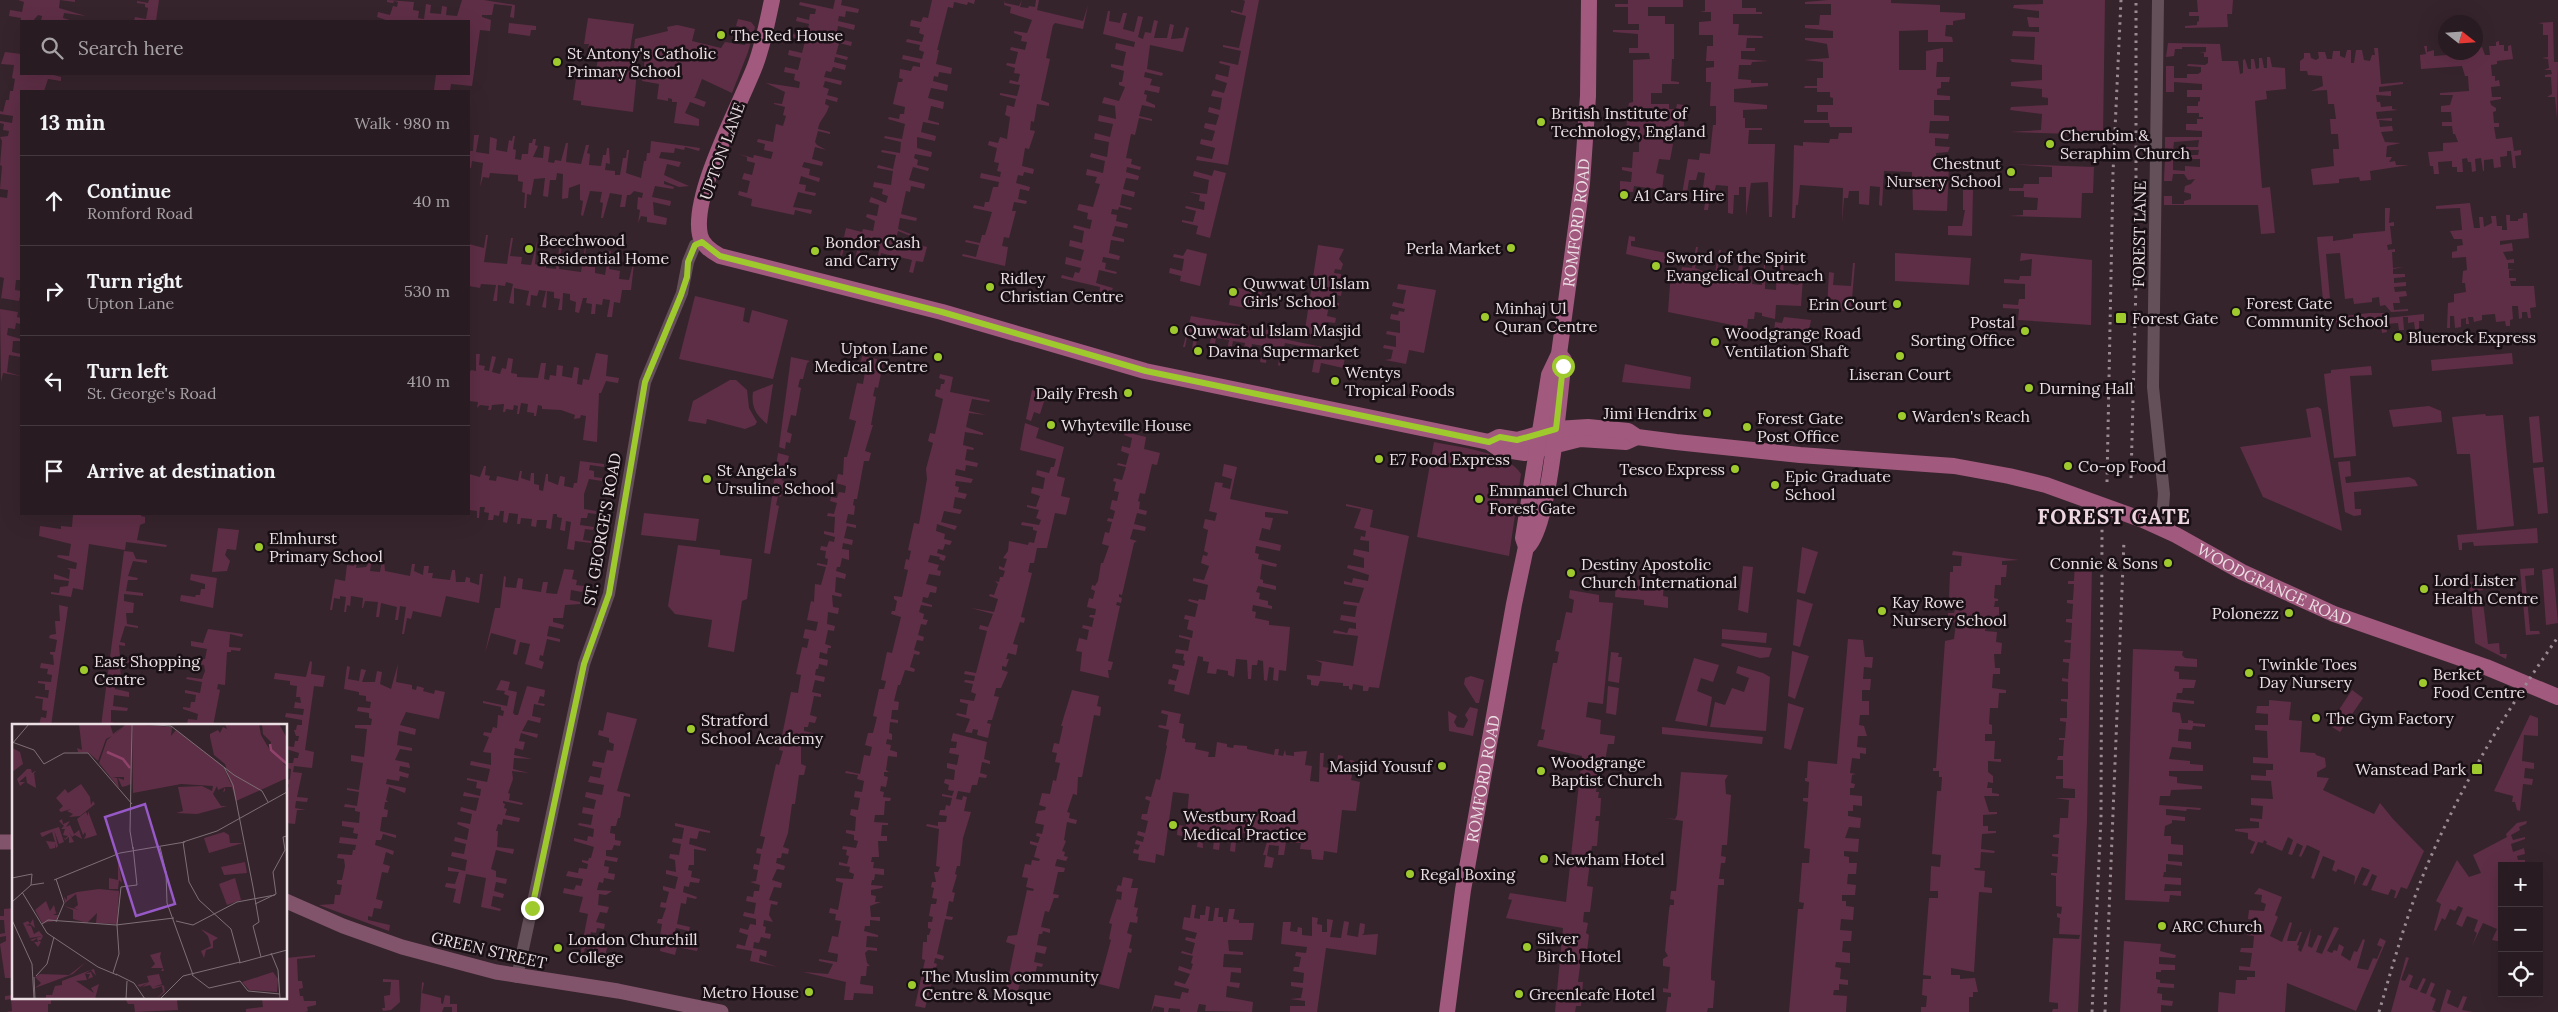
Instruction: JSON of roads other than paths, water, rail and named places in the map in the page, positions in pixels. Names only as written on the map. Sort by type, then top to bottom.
[{"type":"main road","name":"UPTON LANE","points":[[699,243],[699,218],[706,185],[758,58],[772,0]]},
{"type":"main road","name":"ROMFORD ROAD","points":[[1526,547],[1533,540],[1546,497],[1550,436],[1564,360],[1559,354],[1582,183],[1588,96],[1589,0]]},
{"type":"main road","points":[[699,243],[720,256],[942,312],[1146,371],[1489,442],[1499,449],[1525,453],[1537,450],[1550,436]]},
{"type":"main road","name":"WOODGRANGE ROAD","points":[[1550,436],[1588,426],[1628,431],[1637,437],[1800,455],[1968,468],[2046,485],[2156,526],[2242,572],[2334,614],[2528,684],[2558,697]]},
{"type":"main road","points":[[1489,442],[1500,437],[1517,440],[1550,436]]},
{"type":"main road","name":"ROMFORD ROAD","points":[[1447,1012],[1463,890],[1514,604],[1526,547],[1523,538],[1537,450]]},
{"type":"main road","name":"GREEN STREET","points":[[288,902],[343,926],[402,947],[517,977],[618,991],[721,1012]]},
{"type":"street","name":"FOREST LANE","points":[[2156,526],[2163,507],[2164,494],[2153,387],[2158,0]]},
{"type":"street","name":"ST. GEORGE'S ROAD","points":[[517,977],[584,664],[609,594],[645,382],[681,295],[687,277],[688,262],[699,243]]},
{"type":"railway","points":[[2107,482],[2113,173],[2121,0]]},
{"type":"railway","points":[[2131,478],[2136,284],[2136,0]]},
{"type":"railway","points":[[2092,1012],[2101,818],[2102,529]]},
{"type":"railway","points":[[2105,1012],[2124,540]]},
{"type":"railway","points":[[2379,1012],[2413,903],[2426,868],[2454,807],[2503,720],[2558,637]]},
{"type":"place","name":"The Red House","points":[[721,35]]},
{"type":"place","name":"St Antony's Catholic Primary School","points":[[557,62]]},
{"type":"place","name":"British Institute of Technology, England","points":[[1541,122]]},
{"type":"place","name":"Cherubim & Seraphim Church","points":[[2050,144]]},
{"type":"place","name":"Chestnut Nursery School","points":[[2011,172]]},
{"type":"place","name":"A1 Cars Hire","points":[[1624,195]]},
{"type":"place","name":"Perla Market","points":[[1511,248]]},
{"type":"place","name":"Beechwood Residential Home","points":[[529,249]]},
{"type":"place","name":"Bondor Cash and Carry","points":[[815,251]]},
{"type":"place","name":"Sword of the Spirit Evangelical Outreach","points":[[1656,266]]},
{"type":"place","name":"Ridley Christian Centre","points":[[990,287]]},
{"type":"place","name":"Quwwat Ul Islam Girls' School","points":[[1233,292]]},
{"type":"place","name":"Erin Court","points":[[1897,304]]},
{"type":"place","name":"Forest Gate Community School","points":[[2236,312]]},
{"type":"place","name":"Minhaj Ul Quran Centre","points":[[1485,317]]},
{"type":"place","name":"Forest Gate","points":[[2121,318]]},
{"type":"place","name":"Quwwat ul Islam Masjid","points":[[1174,330]]},
{"type":"place","name":"Postal Sorting Office","points":[[2025,331]]},
{"type":"place","name":"Bluerock Express","points":[[2398,337]]},
{"type":"place","name":"Woodgrange Road Ventilation Shaft","points":[[1715,342]]},
{"type":"place","name":"Davina Supermarket","points":[[1198,351]]},
{"type":"place","name":"Liseran Court","points":[[1900,356]]},
{"type":"place","name":"Upton Lane Medical Centre","points":[[938,357]]},
{"type":"place","name":"Wentys Tropical Foods","points":[[1335,381]]},
{"type":"place","name":"Durning Hall","points":[[2029,388]]},
{"type":"place","name":"Daily Fresh","points":[[1128,393]]},
{"type":"place","name":"Jimi Hendrix","points":[[1707,413]]},
{"type":"place","name":"Warden's Reach","points":[[1902,416]]},
{"type":"place","name":"Whyteville House","points":[[1051,425]]},
{"type":"place","name":"Forest Gate Post Office","points":[[1747,427]]},
{"type":"place","name":"E7 Food Express","points":[[1379,459]]},
{"type":"place","name":"Co-op Food","points":[[2068,466]]},
{"type":"place","name":"Tesco Express","points":[[1735,469]]},
{"type":"place","name":"St Angela's Ursuline School","points":[[707,479]]},
{"type":"place","name":"Epic Graduate School","points":[[1775,485]]},
{"type":"place","name":"Emmanuel Church Forest Gate","points":[[1479,499]]},
{"type":"place","name":"Elmhurst Primary School","points":[[259,547]]},
{"type":"place","name":"Connie & Sons","points":[[2168,563]]},
{"type":"place","name":"Destiny Apostolic Church International","points":[[1571,573]]},
{"type":"place","name":"Lord Lister Health Centre","points":[[2424,589]]},
{"type":"place","name":"Kay Rowe Nursery School","points":[[1882,611]]},
{"type":"place","name":"Polonezz","points":[[2289,613]]},
{"type":"place","name":"East Shopping Centre","points":[[84,670]]},
{"type":"place","name":"Twinkle Toes Day Nursery","points":[[2249,673]]},
{"type":"place","name":"Berket Food Centre","points":[[2423,683]]},
{"type":"place","name":"The Gym Factory","points":[[2316,718]]},
{"type":"place","name":"Stratford School Academy","points":[[691,729]]},
{"type":"place","name":"Masjid Yousuf","points":[[1442,766]]},
{"type":"place","name":"Wanstead Park","points":[[2477,769]]},
{"type":"place","name":"Woodgrange Baptist Church","points":[[1541,771]]},
{"type":"place","name":"Westbury Road Medical Practice","points":[[1173,825]]},
{"type":"place","name":"Newham Hotel","points":[[1544,859]]},
{"type":"place","name":"Regal Boxing","points":[[1410,874]]},
{"type":"place","name":"ARC Church","points":[[2162,926]]},
{"type":"place","name":"Silver Birch Hotel","points":[[1527,947]]},
{"type":"place","name":"London Churchill College","points":[[558,948]]},
{"type":"place","name":"The Muslim community Centre & Mosque","points":[[912,985]]},
{"type":"place","name":"Metro House","points":[[809,992]]},
{"type":"place","name":"Greenleafe Hotel","points":[[1519,994]]},
{"type":"district","name":"FOREST GATE","points":[[2114,517]]}]
